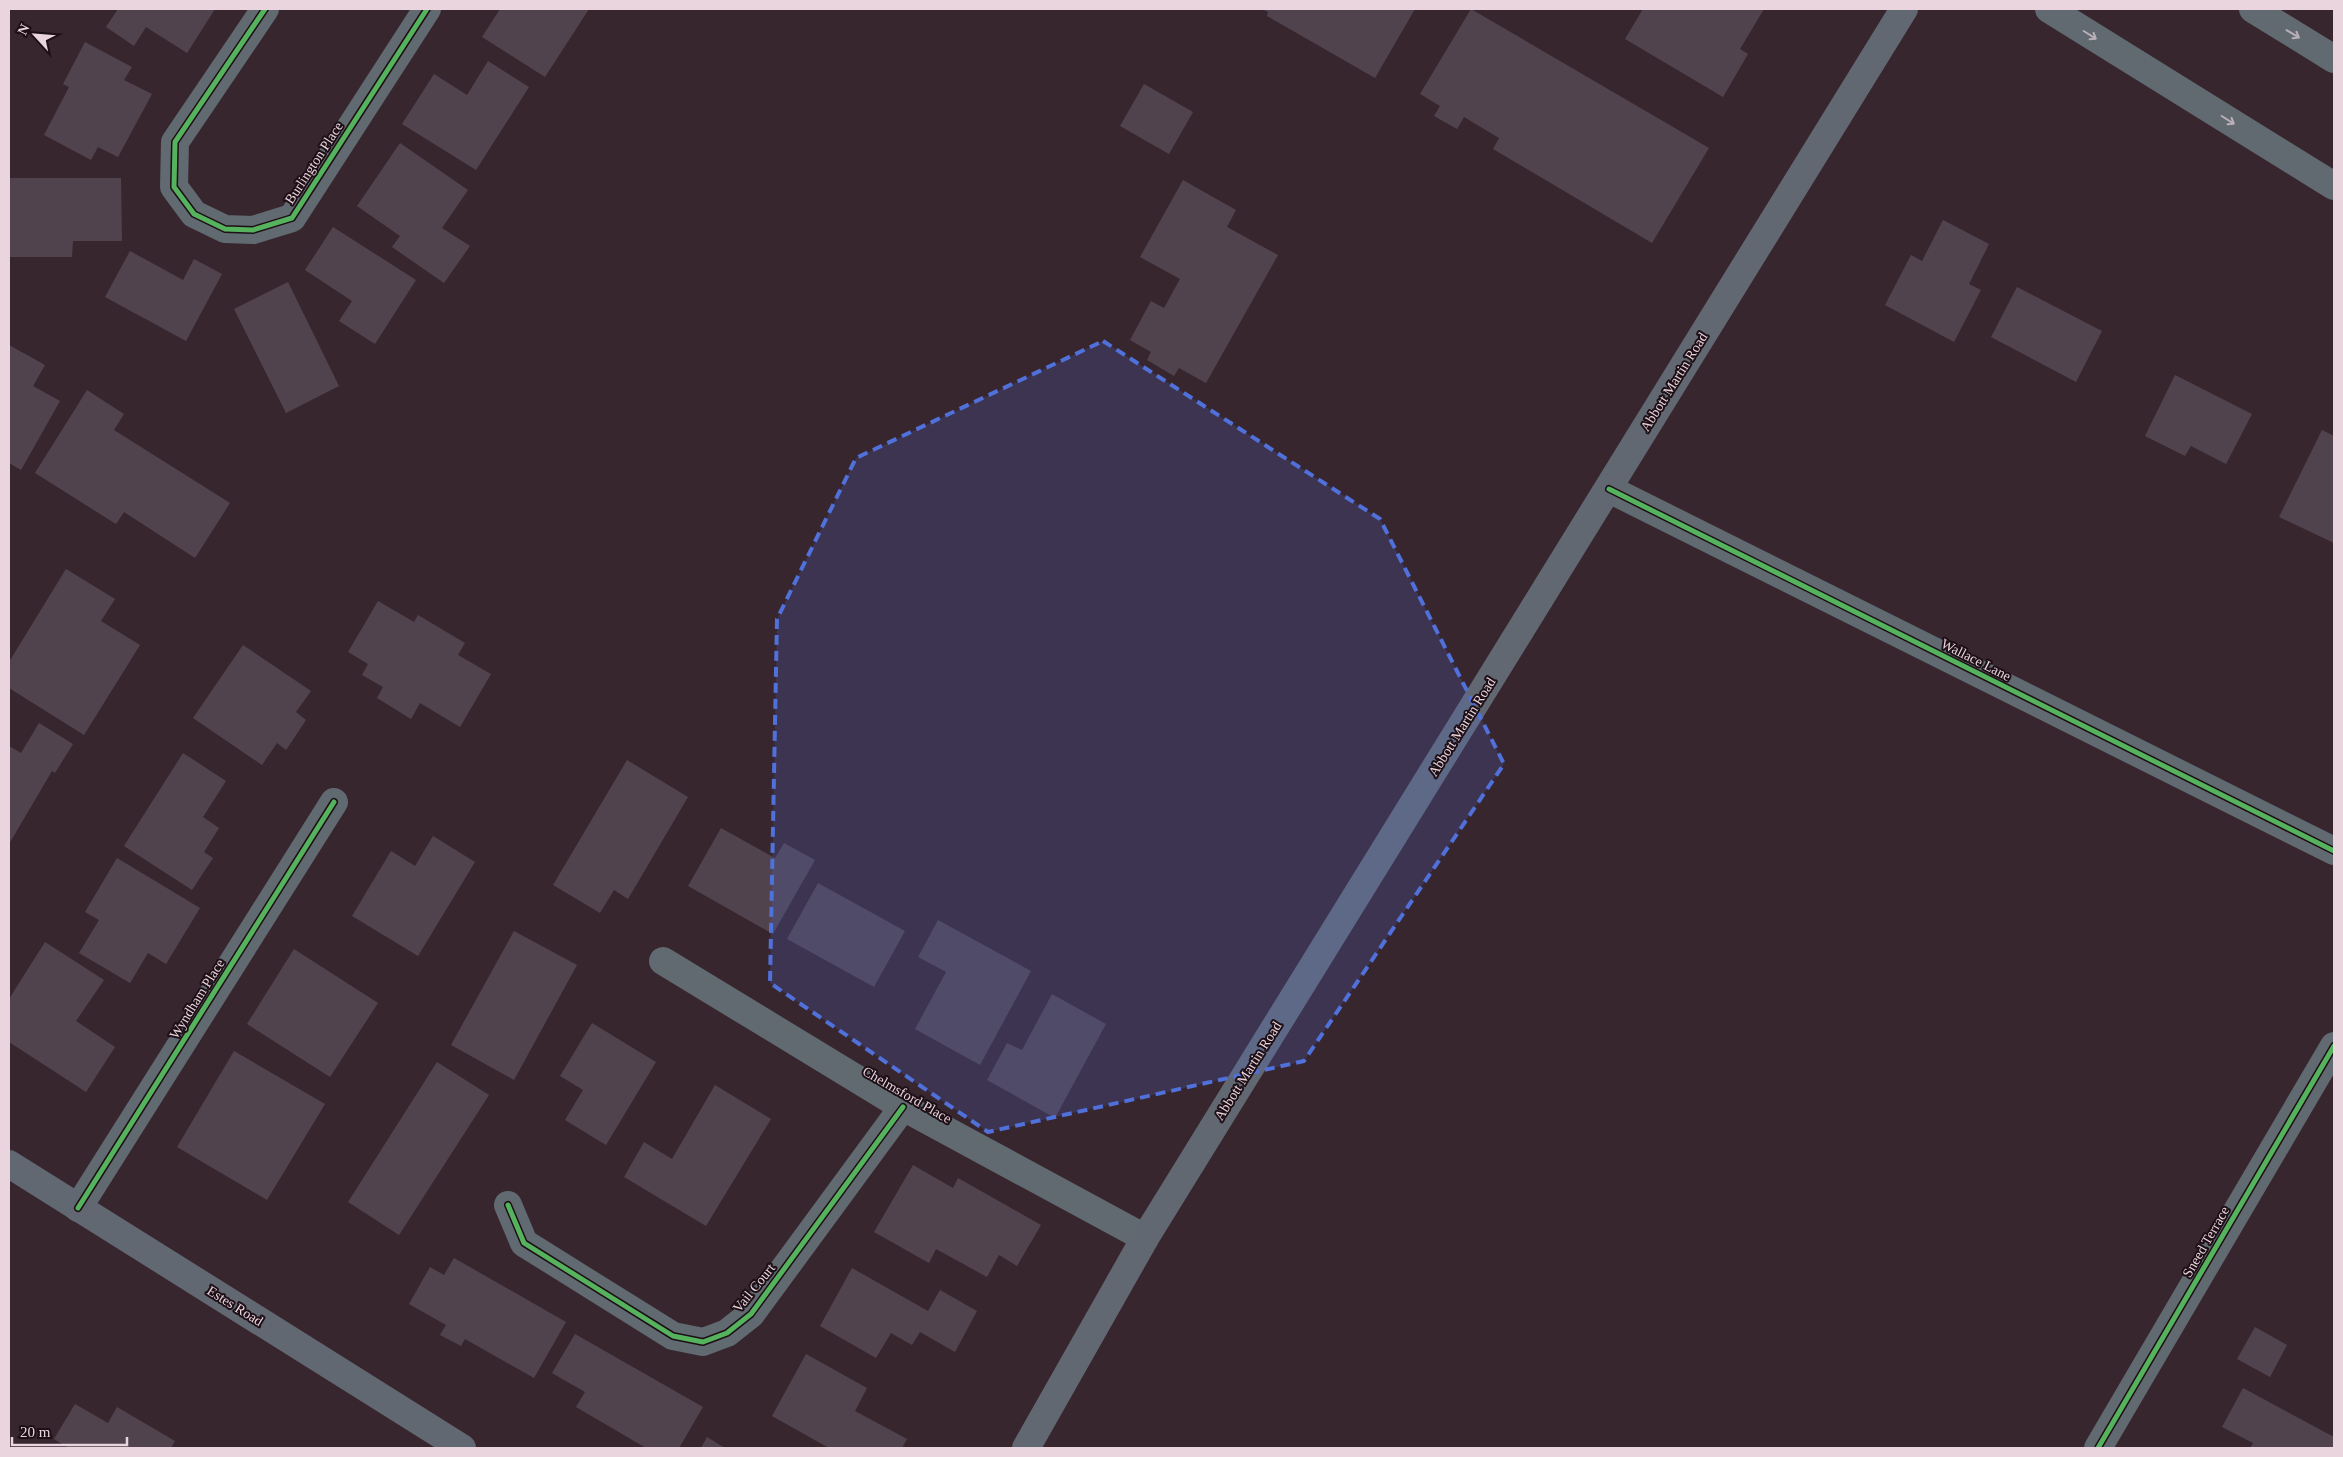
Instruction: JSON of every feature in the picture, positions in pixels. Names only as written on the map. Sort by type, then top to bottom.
[{"type":"main road","name":"Abbott Martin Road","points":[[1026,1448],[1145,1238],[1904,9]]},
{"type":"main road","name":"Estes Road","points":[[9,1164],[462,1448]]},
{"type":"street","name":"Burlington Place","points":[[265,9],[175,142],[174,187],[194,214],[226,228],[253,230],[292,218],[427,9]]},
{"type":"street","points":[[2049,9],[2334,186]]},
{"type":"street","points":[[2253,9],[2334,59]]},
{"type":"street","name":"Wallace Lane","points":[[1609,489],[2334,851]]},
{"type":"street","name":"Wyndham Place","points":[[78,1208],[334,802]]},
{"type":"street","name":"Chelmsford Place","points":[[663,961],[903,1107],[1145,1238]]},
{"type":"street","name":"Sneed Terrace","points":[[2098,1448],[2334,1046]]},
{"type":"street","name":"Vail Court","points":[[508,1205],[524,1243],[673,1336],[703,1342],[727,1333],[751,1314],[903,1107]]},
{"type":"highlighted area","points":[[1103,341],[1380,519],[1504,764],[1304,1061],[988,1132],[770,983],[777,619],[856,458]]},
{"type":"building","points":[[118,9],[215,9],[187,53],[146,27],[134,46],[106,27]]},
{"type":"building","points":[[500,9],[589,9],[545,77],[482,37]]},
{"type":"building","points":[[1262,9],[1415,9],[1375,78],[1267,16],[1268,12]]},
{"type":"building","points":[[1471,9],[1709,148],[1652,243],[1493,149],[1499,138],[1464,117],[1457,129],[1434,116],[1440,106],[1420,94]]},
{"type":"building","points":[[1643,9],[1764,9],[1740,49],[1748,54],[1723,97],[1625,39]]},
{"type":"building","points":[[85,42],[132,67],[124,80],[152,94],[118,157],[98,147],[91,160],[44,135],[69,87],[63,84]]},
{"type":"building","points":[[488,61],[529,87],[476,170],[402,124],[434,74],[467,95]]},
{"type":"building","points":[[1144,84],[1193,112],[1169,154],[1120,126]]},
{"type":"building","points":[[400,143],[468,190],[442,228],[470,246],[444,283],[392,247],[400,236],[357,206]]},
{"type":"building","points":[[9,178],[121,178],[122,241],[73,241],[72,257],[9,257]]},
{"type":"building","points":[[1183,180],[1236,210],[1227,227],[1278,255],[1206,383],[1179,368],[1174,376],[1147,360],[1151,352],[1130,340],[1151,301],[1164,308],[1180,279],[1140,257]]},
{"type":"building","points":[[1943,220],[1989,244],[1969,284],[1981,290],[1954,342],[1885,305],[1911,255],[1922,261]]},
{"type":"building","points":[[333,227],[416,280],[375,344],[339,321],[352,301],[305,270]]},
{"type":"building","points":[[130,251],[183,280],[194,259],[222,274],[186,341],[105,297]]},
{"type":"building","points":[[288,282],[339,386],[286,413],[234,309]]},
{"type":"building","points":[[2017,287],[2102,331],[2076,382],[1991,337]]},
{"type":"building","points":[[9,345],[45,365],[33,386],[60,401],[21,470],[9,463]]},
{"type":"building","points":[[2175,375],[2252,414],[2226,464],[2191,446],[2185,456],[2145,436]]},
{"type":"building","points":[[87,390],[124,414],[114,430],[230,503],[195,558],[124,512],[116,524],[35,473]]},
{"type":"building","points":[[2322,430],[2334,436],[2334,543],[2279,517]]},
{"type":"building","points":[[66,569],[115,599],[101,621],[140,645],[84,735],[9,688],[9,662]]},
{"type":"building","points":[[378,601],[414,622],[418,615],[465,643],[458,655],[491,674],[460,727],[420,703],[411,719],[377,698],[383,687],[362,675],[368,664],[348,652]]},
{"type":"building","points":[[243,645],[311,691],[296,712],[306,720],[286,750],[277,743],[262,765],[193,718]]},
{"type":"building","points":[[39,723],[73,744],[55,773],[52,771],[9,844],[9,746],[21,753]]},
{"type":"building","points":[[183,753],[226,781],[203,817],[219,828],[204,852],[213,858],[192,890],[124,846]]},
{"type":"building","points":[[627,760],[688,797],[628,899],[614,890],[600,913],[553,885]]},
{"type":"building","points":[[721,828],[775,858],[784,843],[815,860],[773,934],[688,886]]},
{"type":"building","points":[[433,836],[475,862],[418,956],[352,916],[391,851],[415,866]]},
{"type":"building","points":[[117,858],[200,908],[166,964],[148,953],[130,983],[79,953],[99,920],[85,912]]},
{"type":"building","points":[[818,883],[905,931],[874,987],[787,939]]},
{"type":"building","points":[[938,920],[1031,971],[980,1065],[915,1029],[946,972],[918,957]]},
{"type":"building","points":[[514,931],[577,965],[514,1080],[451,1045]]},
{"type":"building","points":[[45,942],[104,980],[76,1021],[115,1047],[86,1092],[9,1042],[9,999]]},
{"type":"building","points":[[294,949],[378,1003],[330,1077],[247,1024]]},
{"type":"building","points":[[1052,994],[1106,1024],[1055,1118],[987,1080],[1007,1043],[1022,1050]]},
{"type":"building","points":[[592,1023],[656,1062],[606,1145],[565,1120],[583,1090],[560,1076]]},
{"type":"building","points":[[234,1051],[325,1104],[267,1200],[177,1147]]},
{"type":"building","points":[[437,1062],[489,1095],[399,1235],[348,1202]]},
{"type":"building","points":[[715,1085],[771,1119],[706,1226],[624,1177],[644,1142],[672,1159]]},
{"type":"building","points":[[913,1165],[953,1188],[958,1178],[1041,1225],[1017,1266],[999,1255],[987,1277],[936,1249],[929,1263],[874,1232]]},
{"type":"building","points":[[454,1258],[566,1322],[534,1378],[465,1339],[461,1346],[440,1335],[446,1325],[409,1304],[430,1267],[444,1275]]},
{"type":"building","points":[[852,1268],[928,1311],[940,1290],[977,1311],[955,1352],[920,1332],[912,1345],[891,1333],[876,1358],[820,1326]]},
{"type":"building","points":[[2255,1327],[2287,1345],[2270,1377],[2237,1359]]},
{"type":"building","points":[[575,1334],[703,1407],[679,1448],[646,1448],[576,1407],[585,1392],[552,1373]]},
{"type":"building","points":[[806,1354],[867,1388],[855,1411],[907,1439],[902,1448],[829,1448],[772,1416]]},
{"type":"building","points":[[2243,1388],[2334,1437],[2334,1448],[2250,1448],[2253,1443],[2222,1427]]},
{"type":"building","points":[[75,1404],[108,1423],[117,1407],[175,1441],[171,1448],[69,1448],[54,1439]]},
{"type":"building","points":[[707,1437],[725,1448],[701,1448]]},
{"type":"cycle path","points":[[265,9],[175,142],[174,187],[194,214],[225,229],[253,230],[292,218],[427,9]]},
{"type":"cycle path","points":[[1609,489],[2334,851]]},
{"type":"cycle path","points":[[78,1208],[334,802]]},
{"type":"cycle path","points":[[2098,1448],[2334,1046]]},
{"type":"cycle path","points":[[508,1205],[524,1243],[673,1336],[703,1342],[727,1333],[751,1314],[903,1107]]}]
